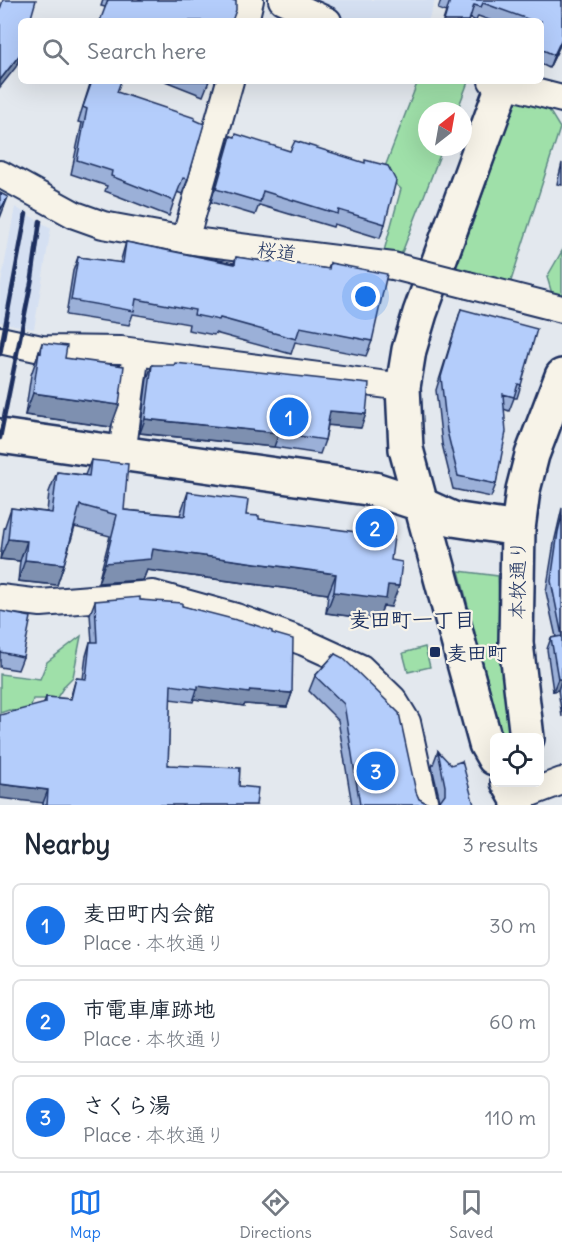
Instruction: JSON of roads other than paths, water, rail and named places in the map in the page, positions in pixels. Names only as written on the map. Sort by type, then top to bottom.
[{"type":"street","points":[[246,18],[250,0]]},
{"type":"street","points":[[282,0],[321,18]]},
{"type":"street","points":[[185,240],[229,84]]},
{"type":"street","points":[[490,750],[486,744],[406,449],[403,387],[409,350],[420,313],[497,86],[562,99]]},
{"type":"street","name":"桜道","points":[[0,174],[89,221],[126,230],[185,240],[393,266],[562,309]]},
{"type":"street","points":[[0,340],[41,349],[121,350],[403,387]]},
{"type":"street","points":[[122,454],[136,352]]},
{"type":"street","name":"本牧通り","points":[[526,733],[516,643],[518,529],[525,482],[532,455],[553,427],[562,376]]},
{"type":"street","points":[[0,436],[374,489],[420,504],[453,519],[518,529]]},
{"type":"street","points":[[0,597],[12,601],[41,603],[153,594],[236,617],[304,642],[360,668],[393,699],[407,722],[425,805]]},
{"type":"street","points":[[516,792],[562,781]]},
{"type":"railway","points":[[0,354],[26,214]]},
{"type":"railway","points":[[0,438],[32,278],[40,221]]},
{"type":"place","name":"麦田町内会館","points":[[289,417]]},
{"type":"place","name":"市電車庫跡地","points":[[375,528]]},
{"type":"place","name":"麦田町","points":[[435,652]]},
{"type":"place","name":"さくら湯","points":[[376,771]]},
{"type":"district","name":"麦田町一丁目","points":[[412,619]]}]
